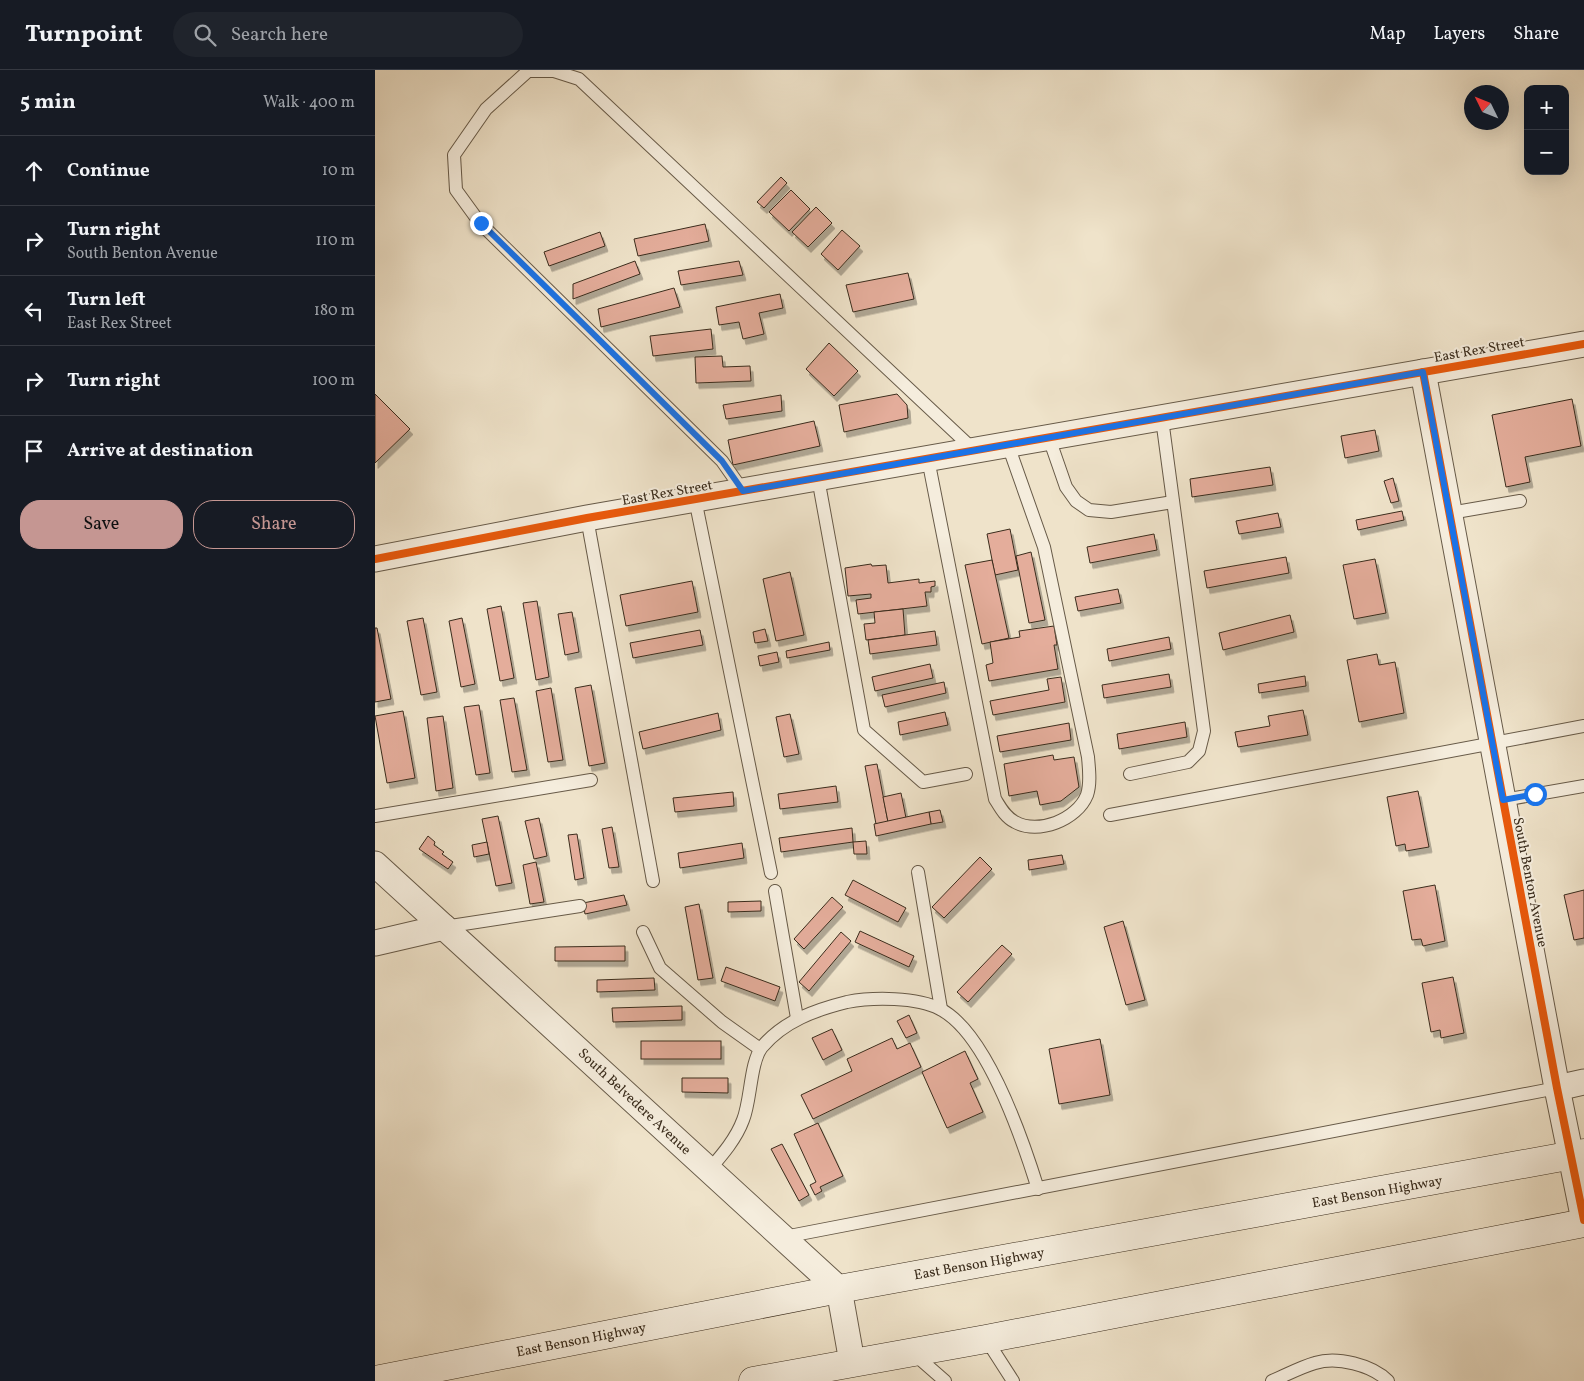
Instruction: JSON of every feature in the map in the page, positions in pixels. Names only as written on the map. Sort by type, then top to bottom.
[{"type":"main road","name":"East Benson Highway","points":[[375,1380],[839,1289],[1577,1154]]},
{"type":"main road","points":[[753,1381],[986,1339],[1584,1222]]},
{"type":"street","name":"East Rex Street","points":[[375,559],[587,518],[1584,344]]},
{"type":"street","name":"South Benton Avenue","points":[[1423,372],[1557,1088],[1577,1154],[1584,1222]]},
{"type":"street","name":"South Belvedere Avenue","points":[[375,864],[839,1289]]},
{"type":"street","points":[[375,943],[445,927]]},
{"type":"street","points":[[1557,1088],[1584,1082]]},
{"type":"street","points":[[839,1289],[852,1362]]},
{"type":"lane","points":[[743,491],[722,461],[481,223],[457,190],[454,155],[486,109],[529,71],[554,72],[579,79],[975,451]]},
{"type":"lane","points":[[1130,774],[1188,762],[1199,751],[1205,731],[1162,419]]},
{"type":"lane","points":[[1049,438],[1066,487],[1077,501],[1089,510],[1111,512],[1173,502]]},
{"type":"lane","points":[[928,459],[995,799],[1002,811],[1014,822],[1031,827],[1059,821],[1075,813],[1087,795],[1089,757],[1044,547],[1008,445]]},
{"type":"lane","points":[[818,478],[864,730],[923,782],[966,774]]},
{"type":"lane","points":[[695,499],[771,873]]},
{"type":"lane","points":[[1450,513],[1520,501]]},
{"type":"lane","points":[[587,518],[653,880]]},
{"type":"lane","points":[[1110,815],[1584,726]]},
{"type":"lane","points":[[375,816],[591,780]]},
{"type":"lane","points":[[1503,800],[1584,786]]},
{"type":"lane","points":[[918,872],[941,1009]]},
{"type":"lane","points":[[775,891],[797,1018]]},
{"type":"lane","points":[[445,927],[579,906]]},
{"type":"lane","points":[[643,932],[660,968],[722,1022],[760,1049]]},
{"type":"lane","points":[[709,1170],[731,1144],[743,1121],[760,1049],[772,1037],[797,1018],[829,1006],[859,1000],[901,999],[941,1009],[961,1027],[983,1054],[1022,1138],[1038,1189]]},
{"type":"lane","points":[[784,1237],[1557,1088]]},
{"type":"lane","points":[[986,1339],[1013,1381]]},
{"type":"lane","points":[[911,1351],[945,1381]]},
{"type":"lane","points":[[1272,1381],[1317,1362],[1352,1362],[1381,1374],[1388,1381]]},
{"type":"building","points":[[781,177],[787,183],[764,208],[757,202]]},
{"type":"building","points":[[791,190],[810,209],[789,231],[769,212]]},
{"type":"building","points":[[816,207],[832,223],[808,247],[792,232]]},
{"type":"building","points":[[705,224],[709,241],[638,256],[634,239]]},
{"type":"building","points":[[842,230],[860,246],[838,270],[821,254]]},
{"type":"building","points":[[600,232],[605,246],[549,266],[544,252]]},
{"type":"building","points":[[635,261],[640,274],[573,299],[573,284]]},
{"type":"building","points":[[739,261],[743,275],[681,285],[678,271]]},
{"type":"building","points":[[908,273],[914,299],[853,312],[846,285]]},
{"type":"building","points":[[674,288],[680,307],[601,327],[598,309]]},
{"type":"building","points":[[780,294],[783,308],[759,313],[764,334],[743,339],[739,322],[719,325],[716,307]]},
{"type":"building","points":[[711,329],[713,349],[653,356],[650,336]]},
{"type":"building","points":[[829,343],[858,371],[834,396],[806,369]]},
{"type":"building","points":[[722,356],[723,367],[750,366],[751,381],[696,383],[695,357]]},
{"type":"building","points":[[375,394],[410,429],[375,463]]},
{"type":"building","points":[[897,394],[907,405],[908,418],[844,432],[839,405]]},
{"type":"building","points":[[781,395],[782,411],[726,419],[723,405]]},
{"type":"building","points":[[1572,399],[1581,446],[1525,457],[1530,482],[1506,487],[1492,415]]},
{"type":"building","points":[[814,421],[820,446],[733,465],[728,440]]},
{"type":"building","points":[[1375,430],[1379,451],[1345,458],[1341,436]]},
{"type":"building","points":[[1270,467],[1273,485],[1192,497],[1190,479]]},
{"type":"building","points":[[1393,478],[1399,501],[1391,503],[1384,481]]},
{"type":"building","points":[[1402,511],[1404,520],[1358,530],[1356,520]]},
{"type":"building","points":[[1278,513],[1281,527],[1239,534],[1236,521]]},
{"type":"building","points":[[1010,529],[1018,570],[995,575],[987,534]]},
{"type":"building","points":[[1154,534],[1157,550],[1090,563],[1087,547]]},
{"type":"building","points":[[1031,552],[1045,620],[1029,623],[1016,556]]},
{"type":"building","points":[[1286,557],[1289,573],[1207,588],[1204,571]]},
{"type":"building","points":[[1375,559],[1386,613],[1354,619],[1343,565]]},
{"type":"building","points":[[992,560],[1009,638],[982,644],[965,565]]},
{"type":"building","points":[[871,564],[872,566],[886,565],[888,583],[919,579],[919,583],[935,581],[935,586],[931,587],[931,592],[925,592],[927,606],[858,614],[856,600],[871,598],[871,594],[848,596],[845,568]]},
{"type":"building","points":[[790,572],[804,635],[776,641],[763,579]]},
{"type":"building","points":[[692,581],[698,612],[626,626],[620,595]]},
{"type":"building","points":[[1118,589],[1121,603],[1078,611],[1075,597]]},
{"type":"building","points":[[537,601],[549,677],[536,680],[523,603]]},
{"type":"building","points":[[501,606],[514,678],[500,681],[487,609]]},
{"type":"building","points":[[903,609],[905,635],[866,640],[864,624],[875,623],[874,612]]},
{"type":"building","points":[[572,612],[579,652],[565,655],[558,614]]},
{"type":"building","points":[[1290,615],[1294,632],[1223,650],[1219,633]]},
{"type":"building","points":[[423,618],[437,692],[421,695],[407,621]]},
{"type":"building","points":[[462,618],[475,684],[461,687],[449,621]]},
{"type":"building","points":[[1054,626],[1057,645],[1054,645],[1058,669],[989,681],[986,665],[993,663],[990,642],[1020,637],[1019,631]]},
{"type":"building","points":[[375,628],[377,628],[391,699],[375,702]]},
{"type":"building","points":[[765,629],[768,641],[755,643],[753,632]]},
{"type":"building","points":[[700,630],[703,645],[633,658],[630,643]]},
{"type":"building","points":[[935,631],[937,645],[870,654],[868,640]]},
{"type":"building","points":[[1169,637],[1171,649],[1109,661],[1107,649]]},
{"type":"building","points":[[829,642],[830,650],[787,658],[786,651]]},
{"type":"building","points":[[777,652],[779,662],[760,666],[758,656]]},
{"type":"building","points":[[1377,654],[1379,665],[1395,662],[1404,713],[1359,722],[1347,660]]},
{"type":"building","points":[[930,664],[933,678],[875,691],[872,677]]},
{"type":"building","points":[[1169,674],[1171,687],[1104,698],[1102,685]]},
{"type":"building","points":[[1305,676],[1306,686],[1259,693],[1258,684]]},
{"type":"building","points":[[1061,677],[1065,702],[993,715],[990,701],[1049,690],[1047,679]]},
{"type":"building","points":[[944,682],[946,693],[885,707],[882,695]]},
{"type":"building","points":[[591,685],[605,763],[589,766],[575,688]]},
{"type":"building","points":[[551,688],[563,760],[548,762],[536,691]]},
{"type":"building","points":[[514,698],[527,770],[512,772],[500,700]]},
{"type":"building","points":[[479,705],[490,773],[476,775],[464,707]]},
{"type":"building","points":[[1303,710],[1308,735],[1238,747],[1235,732],[1270,726],[1268,716]]},
{"type":"building","points":[[403,711],[415,778],[387,783],[375,716]]},
{"type":"building","points":[[945,712],[948,725],[900,735],[898,722]]},
{"type":"building","points":[[718,713],[721,730],[643,749],[639,732]]},
{"type":"building","points":[[790,714],[799,754],[784,757],[776,717]]},
{"type":"building","points":[[443,716],[453,788],[436,791],[427,718]]},
{"type":"building","points":[[1185,722],[1187,737],[1119,749],[1117,734]]},
{"type":"building","points":[[1069,723],[1071,740],[1000,752],[997,736]]},
{"type":"building","points":[[1053,755],[1054,760],[1074,757],[1079,787],[1061,801],[1040,805],[1037,791],[1009,796],[1004,764]]},
{"type":"building","points":[[877,764],[888,822],[876,824],[865,766]]},
{"type":"building","points":[[836,786],[838,802],[780,809],[778,794]]},
{"type":"building","points":[[1418,791],[1429,847],[1406,851],[1405,844],[1396,846],[1387,797]]},
{"type":"building","points":[[733,792],[734,806],[675,812],[673,798]]},
{"type":"building","points":[[901,793],[906,818],[888,822],[883,797]]},
{"type":"building","points":[[940,810],[943,822],[931,824],[929,812]]},
{"type":"building","points":[[929,812],[931,824],[876,836],[874,824]]},
{"type":"building","points":[[498,816],[512,883],[496,886],[482,819]]},
{"type":"building","points":[[539,818],[547,856],[534,859],[525,821]]},
{"type":"building","points":[[612,827],[619,867],[609,868],[602,829]]},
{"type":"building","points":[[852,828],[853,842],[781,852],[779,838]]},
{"type":"building","points":[[577,834],[584,878],[575,880],[568,835]]},
{"type":"building","points":[[428,836],[435,842],[434,845],[444,852],[442,854],[453,862],[448,869],[419,849]]},
{"type":"building","points":[[866,841],[867,854],[854,854],[853,842]]},
{"type":"building","points":[[487,842],[489,854],[474,857],[472,845]]},
{"type":"building","points":[[742,843],[744,858],[680,868],[678,853]]},
{"type":"building","points":[[1062,855],[1064,864],[1029,870],[1028,860]]},
{"type":"building","points":[[980,857],[992,869],[944,918],[932,907]]},
{"type":"building","points":[[536,862],[544,902],[530,904],[523,865]]},
{"type":"building","points":[[853,880],[906,908],[898,922],[845,895]]},
{"type":"building","points":[[1435,885],[1445,941],[1423,946],[1421,939],[1412,940],[1403,891]]},
{"type":"building","points":[[1584,890],[1584,938],[1574,940],[1564,895]]},
{"type":"building","points":[[624,895],[627,905],[585,914],[583,903]]},
{"type":"building","points":[[832,897],[843,907],[804,949],[794,939]]},
{"type":"building","points":[[761,901],[761,911],[728,912],[728,902]]},
{"type":"building","points":[[699,904],[713,978],[698,980],[685,907]]},
{"type":"building","points":[[1123,921],[1145,1000],[1126,1005],[1104,927]]},
{"type":"building","points":[[860,931],[914,956],[909,967],[855,942]]},
{"type":"building","points":[[841,932],[851,941],[809,991],[799,982]]},
{"type":"building","points":[[1002,945],[1012,954],[968,1002],[957,992]]},
{"type":"building","points":[[625,946],[625,961],[555,961],[555,947]]},
{"type":"building","points":[[726,967],[780,987],[775,1001],[721,981]]},
{"type":"building","points":[[1453,977],[1464,1033],[1441,1038],[1440,1030],[1431,1032],[1422,983]]},
{"type":"building","points":[[654,978],[655,990],[597,992],[597,980]]},
{"type":"building","points":[[682,1006],[682,1020],[613,1022],[612,1008]]},
{"type":"building","points":[[909,1015],[917,1033],[906,1038],[897,1021]]},
{"type":"building","points":[[832,1029],[842,1050],[823,1060],[812,1038]]},
{"type":"building","points":[[892,1038],[897,1049],[910,1043],[921,1067],[813,1119],[801,1095],[852,1071],[847,1059]]},
{"type":"building","points":[[1100,1039],[1110,1095],[1059,1104],[1049,1049]]},
{"type":"building","points":[[641,1041],[721,1041],[721,1059],[641,1059]]},
{"type":"building","points":[[965,1051],[978,1079],[970,1083],[983,1112],[947,1128],[922,1072]]},
{"type":"building","points":[[682,1078],[728,1078],[728,1093],[682,1092]]},
{"type":"building","points":[[818,1123],[843,1176],[820,1187],[822,1191],[815,1195],[810,1185],[816,1182],[794,1134]]},
{"type":"building","points":[[782,1144],[809,1195],[799,1201],[771,1149]]},
{"type":"cycle path","points":[[375,559],[587,518],[1584,344]]},
{"type":"cycle path","points":[[1423,372],[1557,1088],[1584,1220]]},
{"type":"route","points":[[481,223],[722,461],[743,491],[1423,372],[1503,800],[1535,794]]}]
